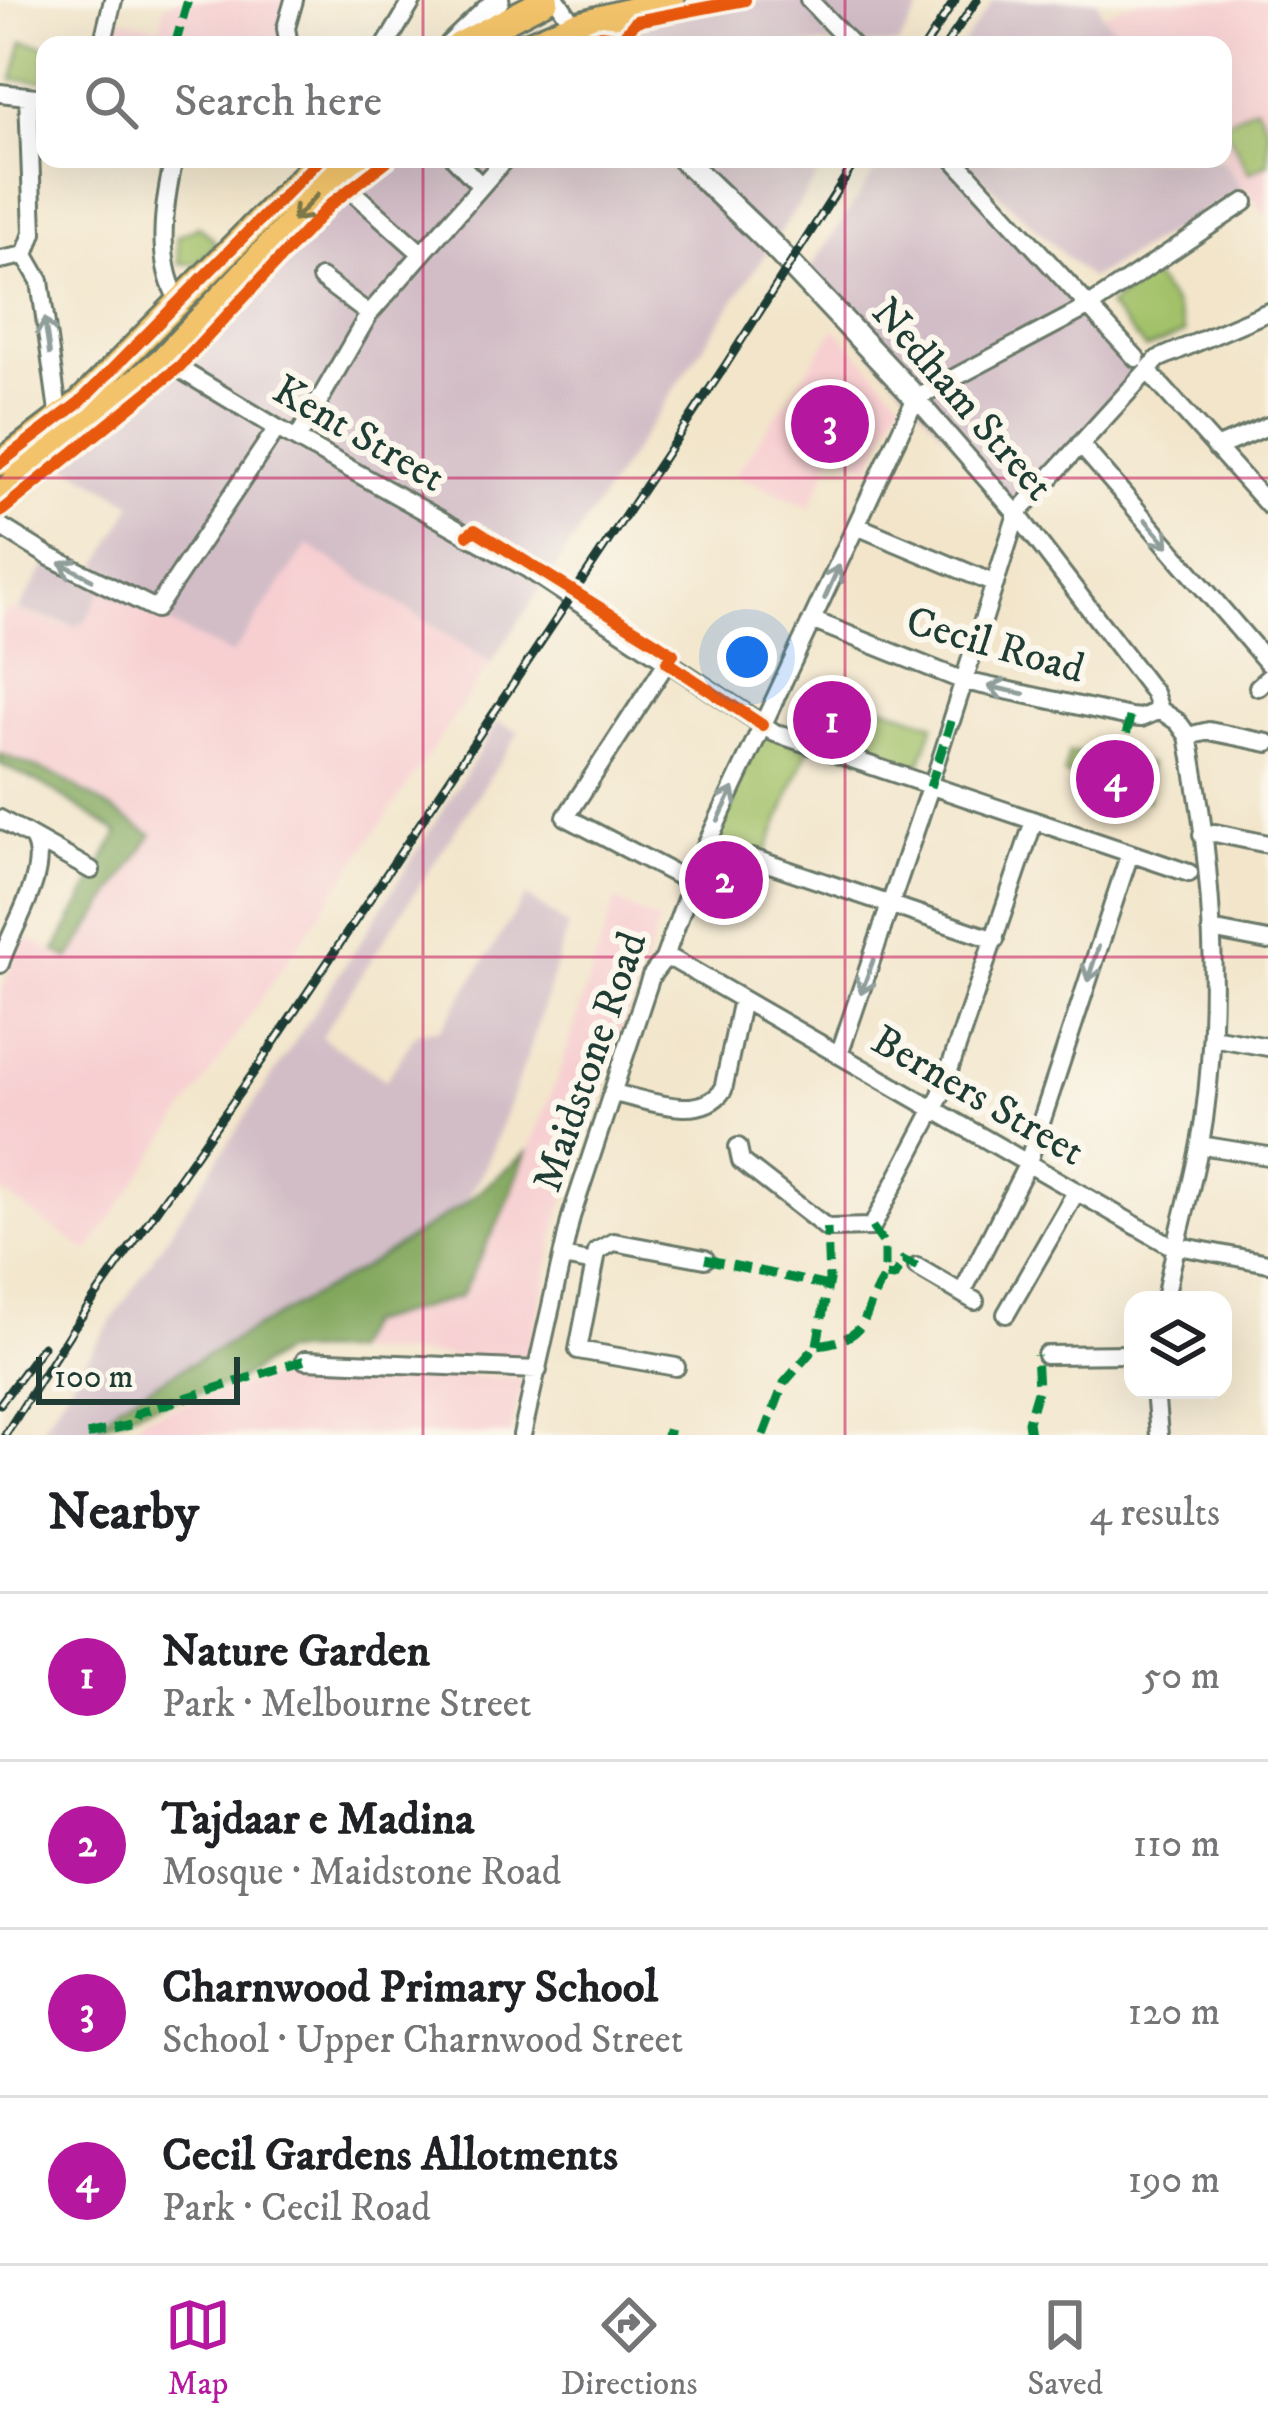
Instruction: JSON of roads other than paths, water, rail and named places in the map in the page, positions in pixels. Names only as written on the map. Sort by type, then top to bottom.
[{"type":"main road","points":[[489,36],[557,18],[628,11],[672,0]]},
{"type":"main road","points":[[613,36],[628,11]]},
{"type":"main road","points":[[507,36],[557,18]]},
{"type":"main road","points":[[80,402],[328,168]]},
{"type":"main road","points":[[0,494],[164,358],[258,260],[328,168]]},
{"type":"main road","points":[[181,302],[189,308],[200,305],[258,260]]},
{"type":"main road","points":[[0,463],[140,356],[154,353],[164,358]]},
{"type":"street","points":[[104,36],[113,0]]},
{"type":"street","points":[[287,36],[294,0]]},
{"type":"street","points":[[391,36],[413,0]]},
{"type":"street","points":[[464,36],[498,0]]},
{"type":"street","points":[[808,0],[843,36]]},
{"type":"street","points":[[0,93],[36,97],[33,233],[25,256]]},
{"type":"street","points":[[173,168],[165,245],[172,290],[181,302]]},
{"type":"street","points":[[328,168],[421,253]]},
{"type":"street","points":[[463,168],[481,186]]},
{"type":"street","points":[[297,439],[369,314],[497,168]]},
{"type":"street","name":"Nedham Street","points":[[692,168],[916,398],[1016,514],[1154,693],[1160,710],[1188,736]]},
{"type":"street","points":[[963,168],[1268,505]]},
{"type":"street","points":[[916,398],[1088,307],[1245,202]]},
{"type":"street","points":[[0,260],[25,256]]},
{"type":"street","points":[[25,256],[40,280],[59,419]]},
{"type":"street","points":[[320,278],[369,314]]},
{"type":"street","points":[[839,1054],[893,905],[1016,514],[1080,444],[1142,365],[1268,312]]},
{"type":"street","name":"Kent Street","points":[[164,358],[277,428],[528,569],[762,725],[810,746],[1190,874]]},
{"type":"street","name":"Maidstone Road","points":[[522,1435],[583,1177],[651,976],[664,959],[690,882],[916,398]]},
{"type":"street","points":[[1216,448],[1268,425]]},
{"type":"street","points":[[0,526],[50,557],[156,609],[277,428]]},
{"type":"street","points":[[1080,444],[1268,663]]},
{"type":"street","points":[[857,526],[995,584]]},
{"type":"street","name":"Cecil Road","points":[[814,621],[964,681],[1130,717],[1160,710]]},
{"type":"street","points":[[668,662],[566,818],[690,882]]},
{"type":"street","points":[[1167,1291],[1199,1145],[1212,1037],[1211,929],[1188,736],[1209,731],[1268,742]]},
{"type":"street","points":[[0,819],[91,870]]},
{"type":"street","points":[[738,1147],[741,1161],[827,1228],[872,1227],[933,1110],[1034,821]]},
{"type":"street","points":[[1202,835],[1215,833],[1268,844]]},
{"type":"street","points":[[0,964],[10,931],[38,875],[34,840]]},
{"type":"street","points":[[916,1267],[969,1297],[1027,1165],[1130,853]]},
{"type":"street","points":[[752,858],[994,940]]},
{"type":"street","points":[[1211,929],[1268,941]]},
{"type":"street","name":"Berners Street","points":[[664,959],[674,960],[1175,1246],[1268,1263]]},
{"type":"street","points":[[613,1093],[696,1107],[717,1099],[723,1090],[742,999]]},
{"type":"street","points":[[1212,1037],[1268,1047]]},
{"type":"street","points":[[1199,1145],[1268,1156]]},
{"type":"street","points":[[1006,1314],[1076,1192]]},
{"type":"street","points":[[676,1367],[578,1350],[598,1251],[614,1242],[705,1259]]},
{"type":"street","points":[[562,1257],[595,1263]]},
{"type":"street","points":[[1046,1355],[1124,1354]]},
{"type":"street","points":[[305,1360],[538,1370]]},
{"type":"street","points":[[1156,1399],[1159,1435]]},
{"type":"railway","points":[[932,36],[955,0]]},
{"type":"railway","points":[[952,36],[977,0]]},
{"type":"railway","points":[[5,1435],[72,1330],[261,1062],[725,366],[851,168]]},
{"type":"railway","points":[[0,1404],[43,1346]]},
{"type":"place","name":"Charnwood Primary School","points":[[830,424]]},
{"type":"place","name":"Nature Garden","points":[[832,720]]},
{"type":"place","name":"Cecil Gardens Allotments","points":[[1115,779]]},
{"type":"place","name":"Tajdaar e Madina","points":[[724,880]]}]
